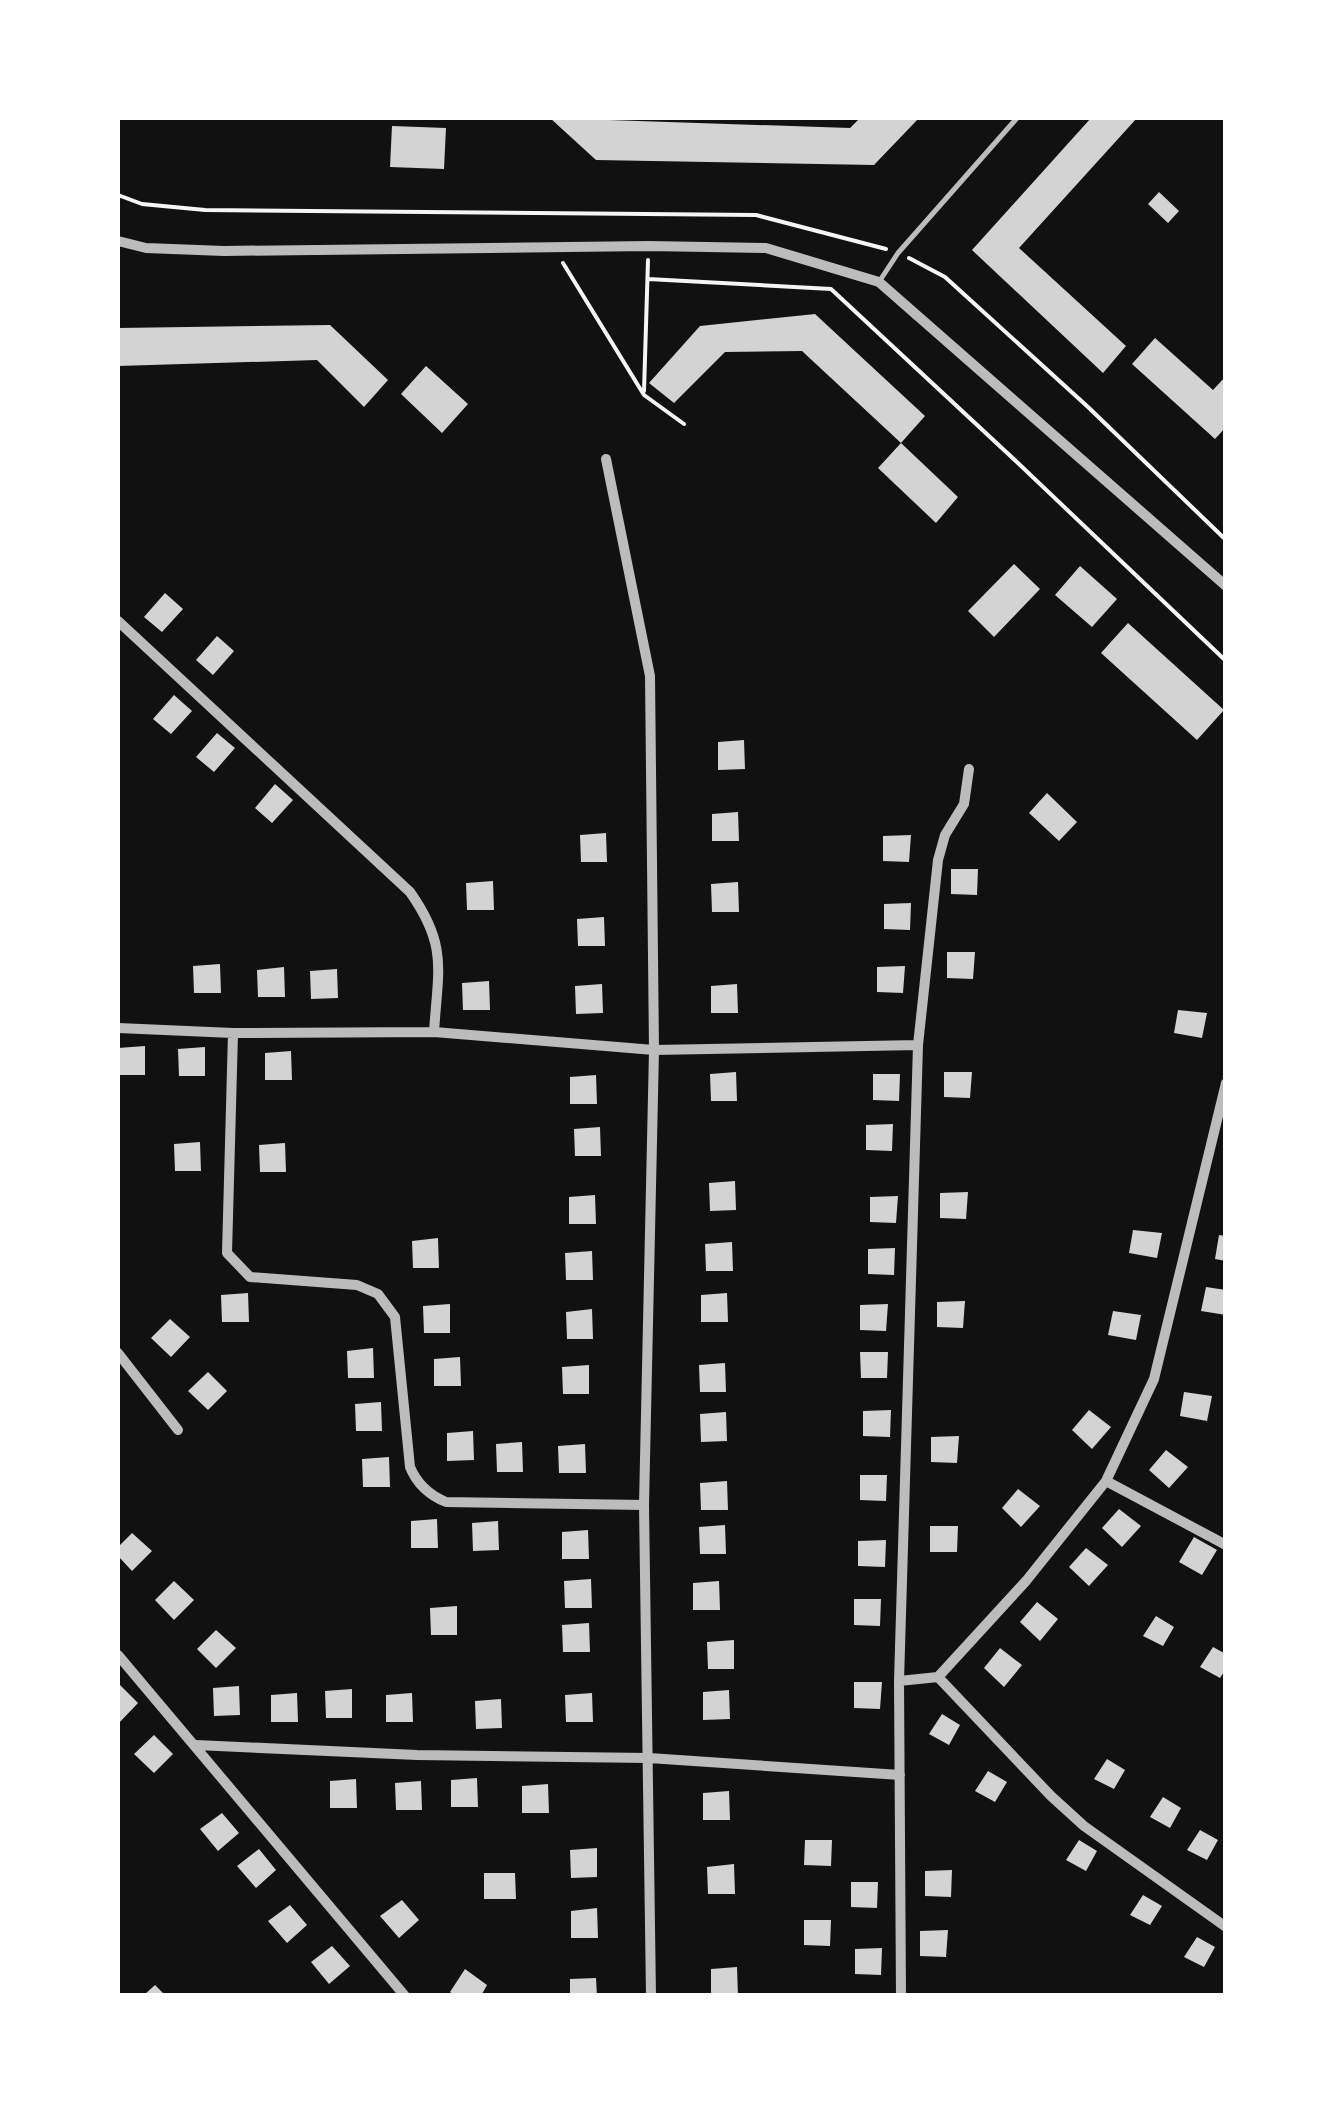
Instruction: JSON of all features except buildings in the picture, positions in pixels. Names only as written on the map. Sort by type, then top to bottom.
[{"type":"street","points":[[118,241],[146,248],[224,251],[766,248],[880,282],[1226,586]]},
{"type":"street","points":[[606,459],[650,676],[654,1050],[644,1505],[651,1996]]},
{"type":"street","points":[[118,621],[410,892],[430,921],[439,956],[434,1032]]},
{"type":"street","points":[[900,1996],[899,1682],[918,1045],[938,860],[945,835],[964,804],[969,768]]},
{"type":"street","points":[[118,1028],[233,1034],[434,1032],[654,1050],[918,1045]]},
{"type":"street","points":[[233,1034],[227,1253],[250,1277],[357,1285],[378,1294],[395,1317],[410,1467],[416,1481],[446,1502],[644,1505]]},
{"type":"street","points":[[899,1682],[938,1676],[1026,1581],[1106,1480],[1154,1379],[1226,1083]]},
{"type":"street","points":[[118,1353],[178,1430]]},
{"type":"street","points":[[1106,1480],[1226,1545]]},
{"type":"street","points":[[118,1655],[405,1996]]},
{"type":"street","points":[[938,1676],[1084,1826],[1226,1927]]},
{"type":"street","points":[[196,1745],[322,1752],[648,1758],[900,1775]]},
{"type":"lane","points":[[880,282],[898,252],[1017,118]]},
{"type":"path","points":[[118,195],[142,204],[205,210],[756,215],[857,239],[898,252],[945,277],[1226,540]]},
{"type":"path","points":[[644,396],[650,214]]},
{"type":"path","points":[[555,248],[644,396],[684,424]]},
{"type":"path","points":[[648,279],[831,289],[1226,662]]}]
